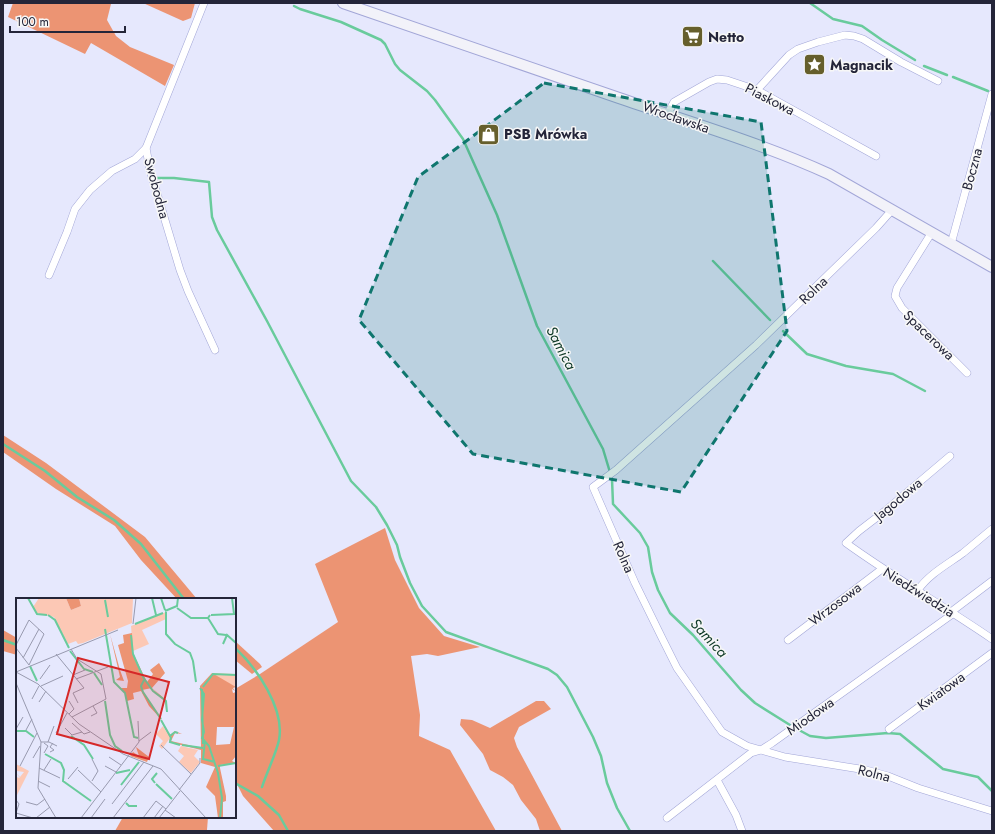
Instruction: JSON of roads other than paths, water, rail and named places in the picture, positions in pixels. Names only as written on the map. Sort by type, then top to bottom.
[{"type":"main road","name":"Wrocławska","points":[[343,3],[668,113],[808,164],[829,174],[992,267]]},
{"type":"street","name":"Swobodna","points":[[204,3],[146,148],[150,170],[180,270],[215,350]]},
{"type":"street","points":[[757,90],[789,55],[798,49],[845,35],[862,39],[901,62],[938,81]]},
{"type":"street","name":"Piaskowa","points":[[668,113],[674,102],[709,82],[717,79],[727,80],[757,90],[876,156]]},
{"type":"street","name":"Boczna","points":[[952,244],[992,94]]},
{"type":"street","points":[[49,275],[67,232],[74,209],[90,190],[112,171],[135,160],[146,148]]},
{"type":"street","name":"Rolna","points":[[892,210],[876,228],[756,345],[610,475],[593,487],[635,583],[678,668],[722,732],[747,746],[785,758],[866,770],[992,811]]},
{"type":"street","name":"Spacerowa","points":[[932,232],[897,288],[895,296],[902,308],[967,373]]},
{"type":"street","name":"Jagodowa","points":[[846,543],[950,456]]},
{"type":"street","points":[[918,590],[933,574],[992,529]]},
{"type":"street","name":"Niedźwiedzia","points":[[846,543],[882,569],[953,612],[992,639]]},
{"type":"street","name":"Wrzosowa","points":[[788,640],[882,569]]},
{"type":"street","name":"Miodowa","points":[[667,818],[751,754],[761,750],[953,612],[992,581]]},
{"type":"street","name":"Kwiatowa","points":[[890,728],[992,653]]},
{"type":"street","points":[[717,780],[736,815],[742,831]]},
{"type":"waterway","points":[[810,3],[833,19],[862,26],[915,60]]},
{"type":"waterway","name":"Samica","points":[[294,6],[341,22],[381,40],[385,44],[395,64],[400,70],[427,91],[463,139],[497,215],[537,326],[603,449],[612,479],[613,504],[640,533],[648,547],[652,572],[658,590],[670,613],[693,635],[741,690],[755,703],[790,725]]},
{"type":"waterway","points":[[924,66],[947,75]]},
{"type":"waterway","points":[[953,77],[988,91]]},
{"type":"waterway","points":[[156,178],[174,178],[209,182],[212,217],[217,230],[267,321],[351,481],[376,507],[387,525],[397,545],[410,583],[422,606],[446,632],[548,669],[557,675],[567,687],[593,737],[601,756],[607,783],[617,808],[630,831]]},
{"type":"waterway","points":[[713,261],[770,320]]},
{"type":"waterway","points":[[783,331],[807,354],[846,366],[893,374],[925,391]]},
{"type":"waterway","points":[[3,444],[45,471],[77,497],[114,520],[141,544],[183,598]]},
{"type":"waterway","points":[[3,640],[16,645]]},
{"type":"waterway","points":[[236,649],[252,666],[268,690],[278,715],[280,728],[279,740],[262,787]]},
{"type":"waterway","name":"Samica","points":[[799,730],[810,736],[826,738],[888,733],[900,734],[943,769],[978,777],[992,791]]},
{"type":"waterway","points":[[236,784],[258,796],[279,815],[288,831]]},
{"type":"place","name":"Netto","points":[[692,37]]},
{"type":"place","name":"Magnacik","points":[[815,65]]},
{"type":"place","name":"PSB Mrówka","points":[[489,134]]}]
